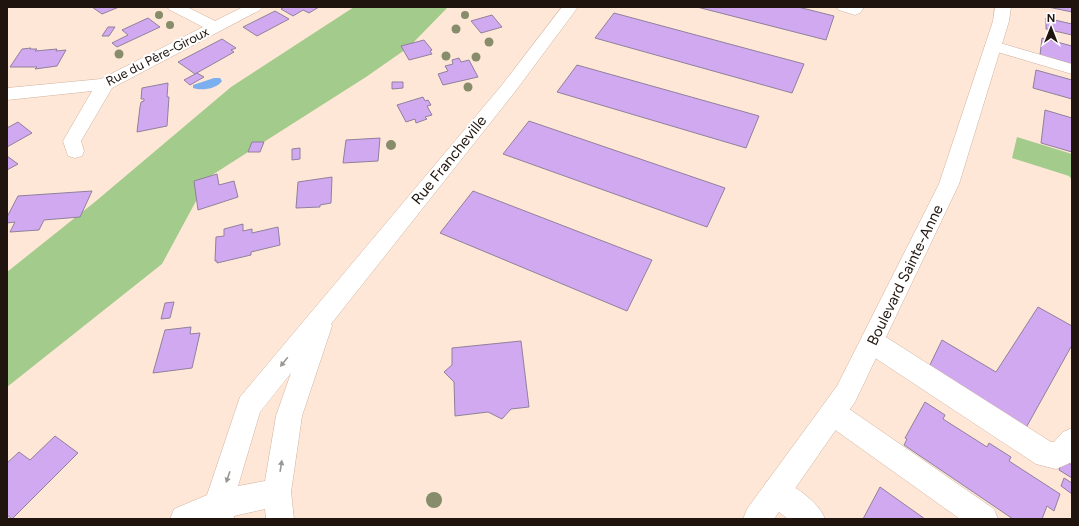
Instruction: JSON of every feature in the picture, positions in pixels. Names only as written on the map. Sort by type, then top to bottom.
[{"type":"street","points":[[175,7],[214,27]]},
{"type":"street","name":"Rue du Père-Giroux","points":[[7,94],[105,84],[255,7]]},
{"type":"street","name":"Rue Francheville","points":[[219,512],[249,406],[508,89],[570,7]]},
{"type":"street","points":[[844,7],[855,10],[856,7]]},
{"type":"street","name":"Boulevard Sainte-Anne","points":[[757,519],[846,394],[949,184],[1001,21],[1003,7]]},
{"type":"street","points":[[993,46],[1072,69]]},
{"type":"street","points":[[75,151],[72,141],[105,84]]},
{"type":"street","name":"Rue Francheville","points":[[278,506],[289,416],[326,310]]},
{"type":"street","points":[[872,342],[1046,454],[1055,457],[1060,456],[1072,441]]},
{"type":"street","points":[[833,413],[984,519]]},
{"type":"street","points":[[776,492],[811,519]]},
{"type":"street","points":[[184,519],[219,512],[278,506]]},
{"type":"green space","points":[[354,7],[448,7],[409,47],[366,77],[209,177],[162,264],[7,387],[7,272],[96,201],[231,87]]},
{"type":"green space","points":[[1017,137],[1072,154],[1072,180],[1069,176],[1012,158]]},
{"type":"water","points":[[214,78],[220,78],[222,81],[213,88],[193,88],[193,85]]},
{"type":"building","points":[[92,7],[119,7],[102,14]]},
{"type":"building","points":[[284,7],[319,7],[309,13],[303,10],[293,16],[281,9]]},
{"type":"building","points":[[697,7],[798,7],[834,16],[826,40]]},
{"type":"building","points":[[1048,7],[1072,7],[1072,12]]},
{"type":"building","points":[[275,11],[289,19],[257,36],[243,27]]},
{"type":"building","points":[[614,13],[804,64],[792,93],[595,38]]},
{"type":"building","points":[[492,15],[502,27],[481,33],[471,21]]},
{"type":"building","points":[[148,18],[160,27],[117,47],[112,43],[128,35],[122,30]]},
{"type":"building","points":[[1046,18],[1072,24],[1072,35],[1046,29]]},
{"type":"building","points":[[108,27],[115,27],[109,36],[102,36]]},
{"type":"building","points":[[1042,38],[1072,46],[1072,64],[1040,55]]},
{"type":"building","points":[[222,39],[236,48],[231,50],[234,52],[195,74],[178,62]]},
{"type":"building","points":[[424,40],[432,50],[430,51],[432,54],[409,60],[401,46]]},
{"type":"building","points":[[31,48],[30,49],[37,49],[35,51],[57,49],[56,51],[66,50],[57,66],[35,69],[37,67],[10,67],[22,49]]},
{"type":"building","points":[[459,58],[461,62],[469,60],[478,77],[443,85],[438,74],[448,71],[445,66],[453,64],[452,60]]},
{"type":"building","points":[[577,65],[759,116],[746,148],[557,92]]},
{"type":"building","points":[[1036,70],[1072,80],[1072,99],[1033,88]]},
{"type":"building","points":[[197,73],[204,77],[190,85],[184,80]]},
{"type":"building","points":[[392,82],[403,82],[403,88],[392,89]]},
{"type":"building","points":[[168,83],[167,97],[169,97],[167,126],[137,132],[141,102],[144,101],[144,99],[141,99],[142,88]]},
{"type":"building","points":[[423,97],[425,101],[428,100],[431,105],[427,106],[432,115],[425,117],[427,119],[416,123],[415,119],[406,122],[397,105]]},
{"type":"building","points":[[1045,110],[1072,118],[1072,152],[1041,143]]},
{"type":"building","points":[[529,121],[725,188],[707,227],[503,154]]},
{"type":"building","points":[[18,122],[32,133],[7,147],[7,128]]},
{"type":"building","points":[[380,138],[378,161],[343,163],[346,140]]},
{"type":"building","points":[[252,142],[264,142],[260,152],[248,152]]},
{"type":"building","points":[[300,148],[300,159],[292,160],[292,149]]},
{"type":"building","points":[[7,156],[18,164],[7,170]]},
{"type":"building","points":[[217,174],[219,185],[234,181],[238,197],[198,210],[194,181]]},
{"type":"building","points":[[332,177],[331,203],[320,205],[320,207],[296,208],[298,182]]},
{"type":"building","points":[[92,191],[80,217],[44,220],[39,230],[10,232],[15,222],[7,223],[7,217],[18,196]]},
{"type":"building","points":[[473,191],[652,260],[627,311],[440,233]]},
{"type":"building","points":[[243,224],[243,231],[252,229],[252,233],[278,227],[280,245],[251,252],[251,255],[217,263],[217,261],[215,261],[216,237],[224,236],[224,229]]},
{"type":"building","points":[[174,302],[170,318],[161,319],[165,303]]},
{"type":"building","points":[[1038,307],[1072,326],[1072,345],[1022,435],[926,373],[942,340],[996,372]]},
{"type":"building","points":[[191,327],[190,334],[200,333],[192,368],[153,373],[165,330]]},
{"type":"building","points":[[521,341],[529,407],[511,409],[502,419],[488,412],[455,416],[454,382],[444,372],[452,365],[452,348]]},
{"type":"building","points":[[925,402],[945,415],[943,419],[987,447],[989,443],[1011,457],[1009,461],[1060,494],[1054,511],[1047,506],[1042,519],[1013,519],[904,445],[907,439],[905,438]]},
{"type":"building","points":[[55,436],[78,453],[12,519],[7,515],[7,463],[19,452],[30,460]]},
{"type":"building","points":[[1063,460],[1072,465],[1072,478],[1059,470]]},
{"type":"building","points":[[1064,478],[1072,483],[1072,494],[1061,486]]},
{"type":"building","points":[[880,487],[925,519],[863,519]]}]
